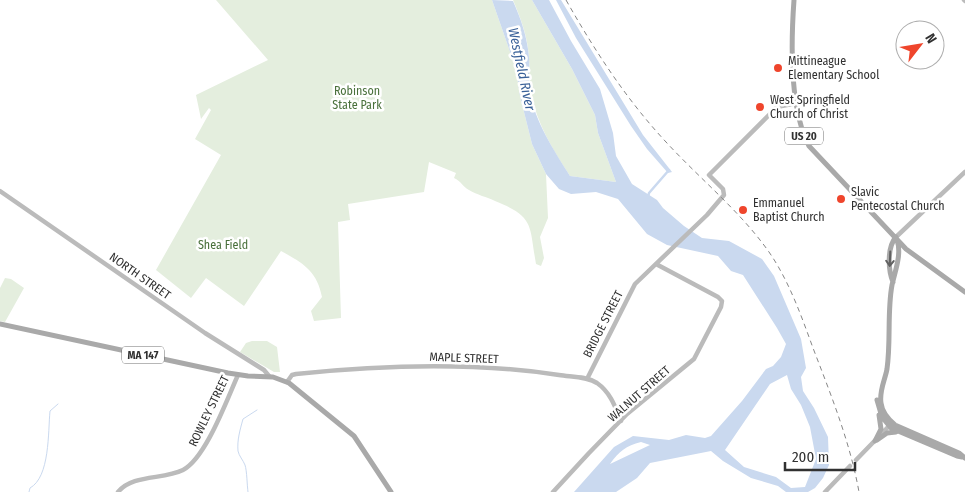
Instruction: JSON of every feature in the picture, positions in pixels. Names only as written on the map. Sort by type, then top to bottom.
[{"type":"main road","name":"US 20","points":[[794,0],[792,41],[796,103],[804,135],[810,148],[909,252],[965,292]]},
{"type":"main road","name":"BRIDGE STREET","points":[[587,379],[635,284],[725,194],[722,188],[709,175],[777,107],[796,103]]},
{"type":"main road","points":[[893,282],[890,275],[892,242],[965,172]]},
{"type":"main road","name":"NORTH STREET","points":[[0,191],[204,333],[264,370],[269,376]]},
{"type":"main road","points":[[896,237],[899,246],[890,298],[887,362],[881,404],[890,424],[959,453],[964,457]]},
{"type":"main road","points":[[898,256],[903,251],[909,252]]},
{"type":"main road","name":"WALNUT STREET","points":[[554,492],[585,456],[621,421],[694,359],[721,307],[722,301],[716,296],[656,264]]},
{"type":"main road","name":"MA 147","points":[[0,324],[238,374],[269,376],[287,382],[354,436],[391,492]]},
{"type":"main road","name":"MAPLE STREET","points":[[287,382],[292,375],[299,373],[433,366],[539,372],[587,379],[596,383],[608,393],[621,421]]},
{"type":"main road","name":"ROWLEY STREET","points":[[118,492],[129,484],[179,472],[194,462],[205,446],[238,374]]},
{"type":"main road","points":[[874,441],[881,428],[877,400],[884,380]]},
{"type":"main road","points":[[877,400],[880,414],[903,434]]},
{"type":"main road","points":[[856,460],[890,424]]},
{"type":"main road","points":[[874,441],[887,433],[894,432],[964,457]]},
{"type":"main road","points":[[825,492],[850,466]]},
{"type":"green space","name":"Robinson State Park","points":[[216,0],[492,0],[516,69],[520,96],[532,144],[546,174],[548,218],[540,237],[544,258],[541,266],[536,264],[530,231],[524,218],[508,207],[467,189],[454,178],[456,173],[429,162],[424,192],[348,204],[350,220],[338,222],[341,318],[314,321],[311,311],[322,297],[317,281],[313,274],[302,264],[281,251],[244,306],[206,278],[191,298],[156,270],[221,155],[195,139],[211,110],[209,108],[201,119],[196,95],[268,60]]},
{"type":"green space","points":[[513,0],[532,0],[572,69],[595,115],[598,133],[616,182],[570,176],[552,146],[541,126],[534,104],[530,85],[526,36]]},
{"type":"green space","points":[[5,278],[11,279],[24,288],[5,322],[0,321],[0,288]]},
{"type":"green space","points":[[267,341],[277,347],[280,372],[274,372],[240,352],[246,343]]},
{"type":"water","name":"Westfield River","points":[[492,0],[513,1],[527,42],[529,88],[532,103],[546,136],[570,176],[616,182],[598,133],[595,115],[572,69],[532,0],[549,0],[600,89],[613,133],[616,156],[632,184],[657,200],[663,208],[684,226],[702,238],[729,241],[762,259],[774,276],[801,339],[806,368],[801,377],[803,391],[814,408],[828,437],[829,465],[823,478],[815,488],[808,492],[786,492],[778,486],[751,478],[723,461],[711,451],[650,463],[637,478],[616,492],[574,492],[614,447],[633,436],[669,440],[686,435],[705,438],[711,436],[742,401],[766,369],[773,366],[781,357],[786,344],[743,275],[731,271],[718,256],[667,245],[647,234],[618,199],[596,192],[571,194],[559,189],[546,174],[532,144],[520,96],[516,69]],"holes":[[[787,375],[791,389],[801,405],[810,427],[816,459],[805,487],[791,488],[776,477],[744,467],[725,450],[770,384]],[[641,442],[650,445],[610,464],[623,450]]]},
{"type":"water","points":[[556,0],[561,0],[643,135],[672,172],[668,173],[647,149],[631,126],[576,38]]},
{"type":"waterway","points":[[648,197],[649,193],[669,170]]},
{"type":"waterway","points":[[29,492],[30,488],[37,482],[45,464],[50,411],[58,404]]},
{"type":"waterway","points":[[248,492],[246,468],[239,455],[238,439],[243,419],[257,410]]},
{"type":"railway","points":[[566,0],[588,38],[624,92],[651,126],[733,209],[758,237],[776,263],[789,286],[833,401],[851,455],[859,492]]},
{"type":"place","name":"Mittineague Elementary School","points":[[778,68]]},
{"type":"place","name":"West Springfield Church of Christ","points":[[760,107]]},
{"type":"place","name":"Slavic Pentecostal Church","points":[[841,199]]},
{"type":"place","name":"Emmanuel Baptist Church","points":[[743,210]]},
{"type":"park label","name":"Shea Field","points":[[223,245]]}]
